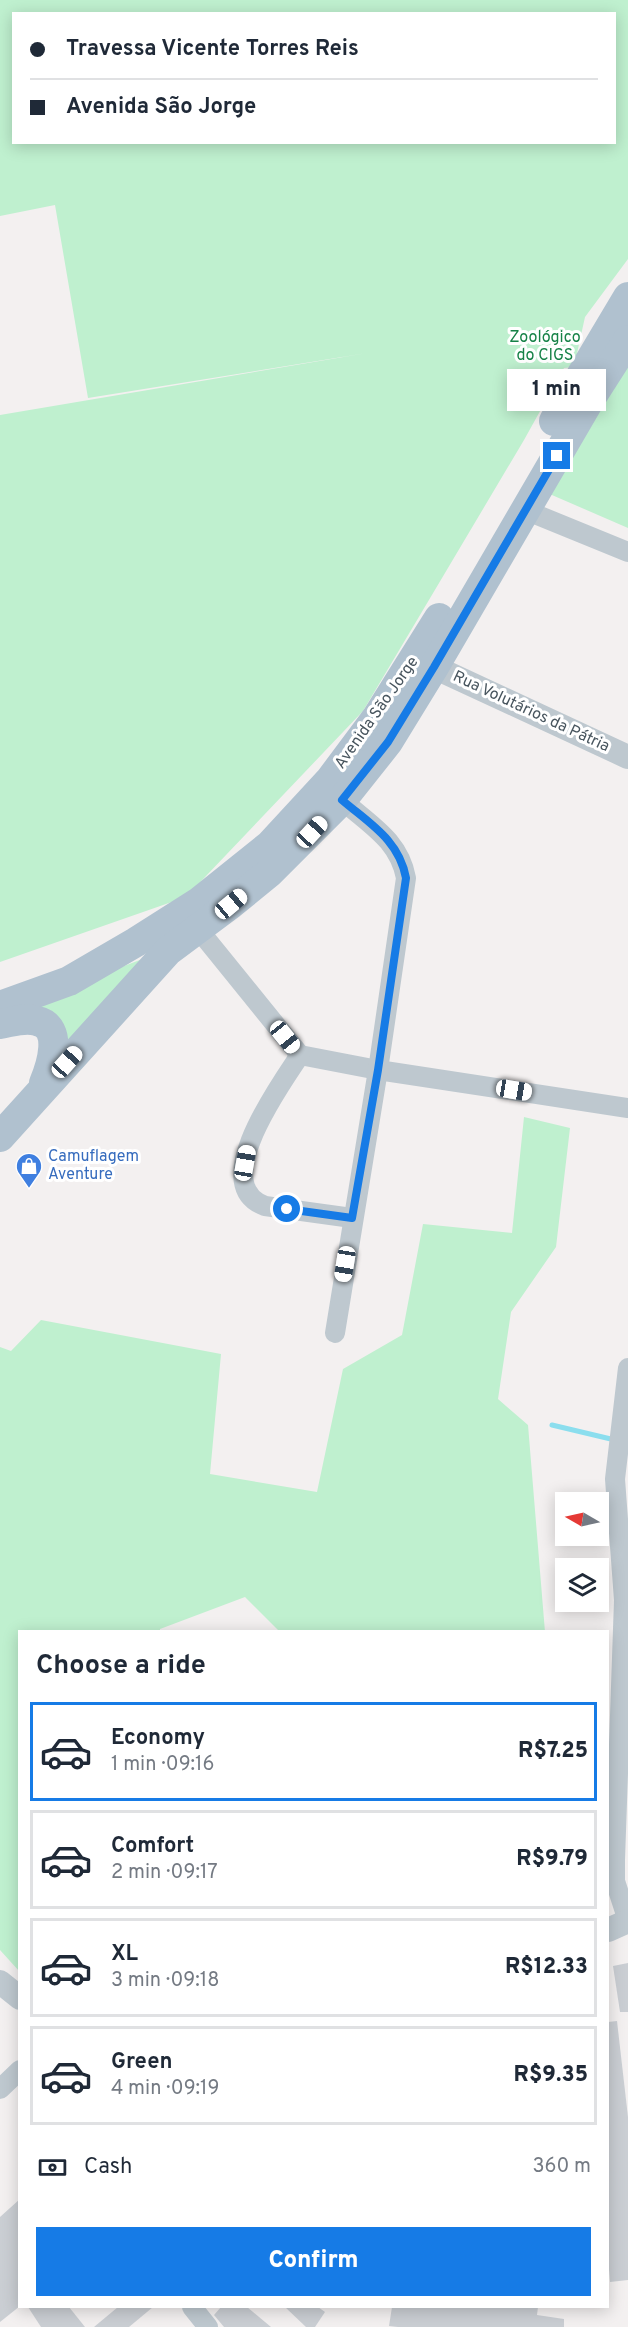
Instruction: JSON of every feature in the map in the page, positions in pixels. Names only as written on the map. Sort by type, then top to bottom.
[{"type":"main road","name":"Avenida São Jorge","points":[[0,1006],[69,981],[199,902],[270,844],[330,780],[377,717],[421,649],[628,297]]},
{"type":"main road","name":"Avenida São Jorge","points":[[0,1137],[168,951],[269,873],[342,800],[388,742],[589,401],[628,340]]},
{"type":"main road","points":[[0,1024],[24,1019],[40,1021],[51,1031],[54,1046],[51,1062],[38,1094]]},
{"type":"street","points":[[525,510],[628,552]]},
{"type":"street","name":"Rua Volutários da Pátria","points":[[434,667],[628,757]]},
{"type":"street","points":[[335,1333],[378,1070],[406,878],[403,861],[394,846],[342,800]]},
{"type":"street","points":[[198,929],[300,1055],[378,1070],[628,1108]]},
{"type":"street","points":[[300,1055],[273,1095],[251,1137],[245,1163],[245,1188],[256,1203],[265,1206],[352,1218]]},
{"type":"street","points":[[609,1930],[628,1921],[615,1881],[624,1600],[615,1479],[616,1452],[628,1368]]},
{"type":"street","points":[[0,1982],[18,1996]]},
{"type":"street","points":[[0,2089],[18,2072]]},
{"type":"street","points":[[193,2308],[208,2327]]},
{"type":"green space","name":"Zoológico do CIGS","points":[[0,0],[628,0],[628,259],[585,317],[574,367],[564,368],[524,440],[363,711],[186,897],[0,962],[0,415],[367,353],[88,398],[55,205],[0,216]]},
{"type":"green space","points":[[628,364],[628,528],[545,492]]},
{"type":"green space","points":[[153,955],[59,1058],[61,1044],[0,1013]]},
{"type":"green space","points":[[524,1117],[570,1128],[556,1247],[511,1312],[498,1399],[528,1425],[545,1630],[278,1630],[245,1597],[160,1630],[18,1630],[18,1970],[0,1950],[0,1347],[11,1351],[41,1320],[221,1354],[210,1474],[317,1492],[343,1369],[402,1335],[423,1224],[512,1233]]},
{"type":"building","points":[[628,1963],[628,2012],[620,2012],[613,1966]]},
{"type":"building","points":[[617,2021],[628,2117],[628,2280],[610,2282],[609,2269],[609,2022]]},
{"type":"building","points":[[18,2201],[18,2308],[0,2322],[0,2217]]},
{"type":"building","points":[[29,2308],[70,2308],[85,2327],[41,2327]]},
{"type":"building","points":[[117,2308],[152,2308],[129,2327],[94,2327]]},
{"type":"building","points":[[220,2308],[248,2308],[271,2327],[224,2327],[214,2315]]},
{"type":"building","points":[[286,2308],[319,2308],[325,2312],[315,2327],[306,2327]]},
{"type":"building","points":[[392,2308],[538,2308],[537,2315],[564,2319],[564,2327],[389,2326]]},
{"type":"waterway","points":[[552,1425],[615,1440]]},
{"type":"place","name":"Camuflagem Aventure","points":[[29,1189]]},
{"type":"route","points":[[287,1209],[352,1218],[378,1070],[406,878],[403,861],[394,846],[342,800],[388,742],[557,456]]}]
